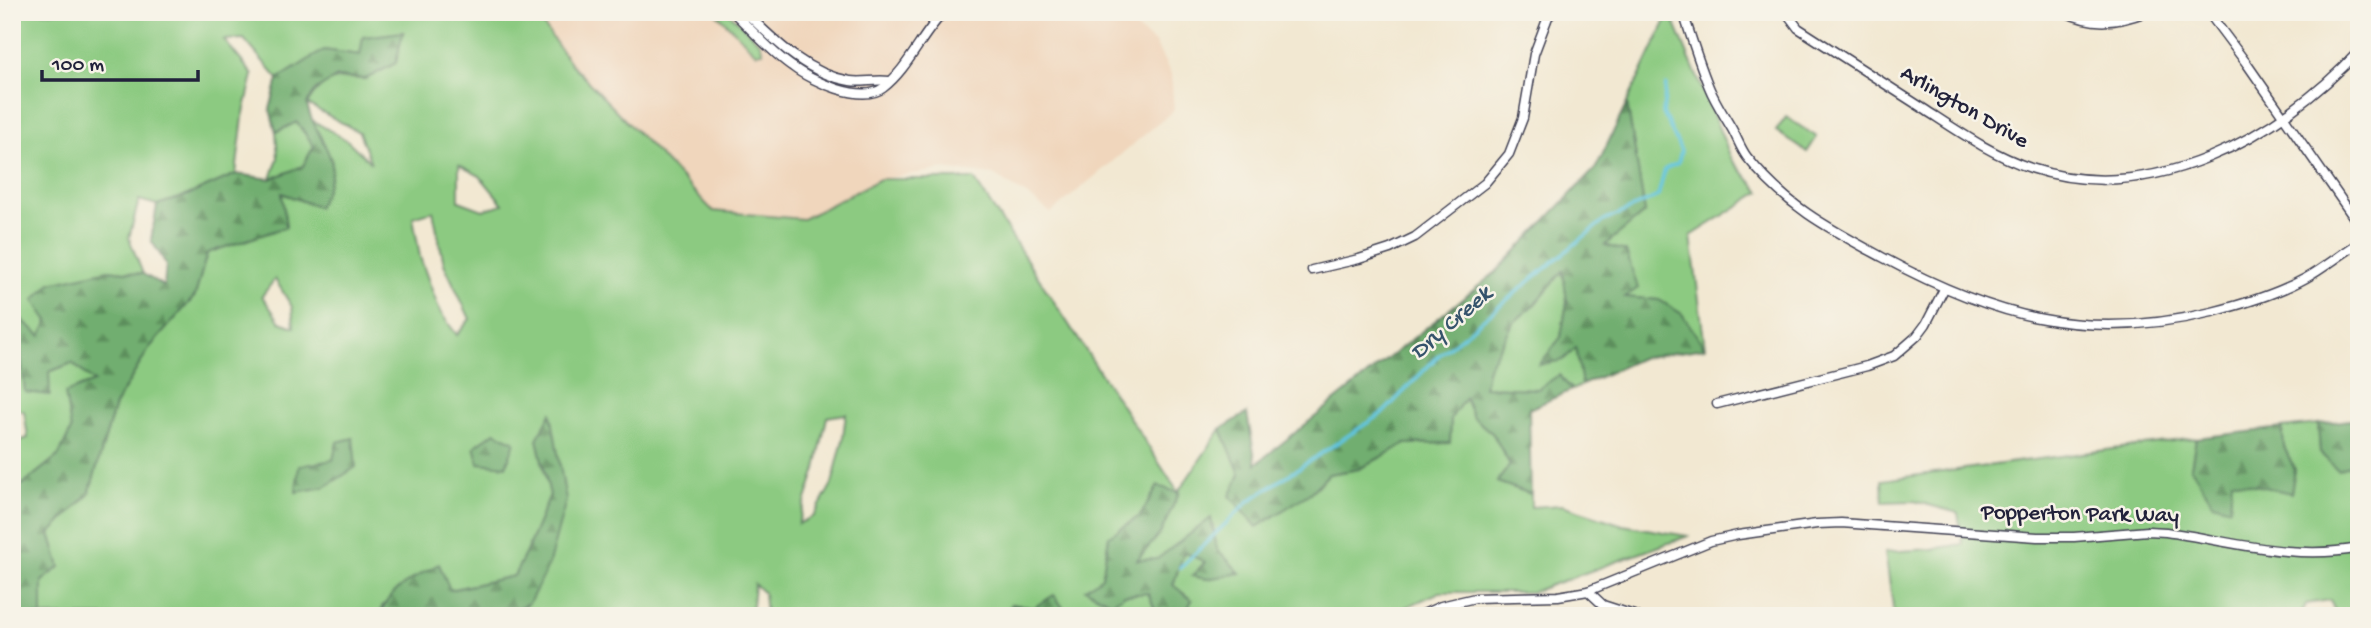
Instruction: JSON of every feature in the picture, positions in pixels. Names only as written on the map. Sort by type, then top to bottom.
[{"type":"street","points":[[733,12],[785,62],[810,78],[857,93],[878,90],[901,71],[944,12]]},
{"type":"street","points":[[744,12],[789,54],[821,71],[854,82],[889,81]]},
{"type":"street","points":[[1683,12],[1709,88],[1746,155],[1792,204],[1830,229],[1944,289],[2001,310],[2043,321],[2094,326],[2130,326],[2183,319],[2278,292],[2306,278],[2359,243]]},
{"type":"street","name":"Arlington Drive","points":[[1786,12],[1798,28],[1980,145],[2014,162],[2047,173],[2093,180],[2160,174],[2224,150],[2283,116],[2329,80],[2359,51]]},
{"type":"street","points":[[2065,12],[2085,20],[2106,23],[2146,12]]},
{"type":"street","points":[[2208,12],[2359,225]]},
{"type":"street","points":[[1312,270],[1390,249],[1415,237],[1485,183],[1509,154],[1523,118],[1534,54],[1548,14]]},
{"type":"street","points":[[1717,404],[1888,359],[1917,336],[1944,289]]},
{"type":"street","name":"Popperton Park Way","points":[[1419,616],[1441,606],[1475,598],[1558,596],[1588,591],[1711,541],[1752,533],[1841,523],[2037,537],[2148,531],[2295,553],[2359,548]]},
{"type":"street","points":[[1588,591],[1603,605],[1637,616]]},
{"type":"shaded area","points":[[534,12],[1123,12],[1127,21],[1155,43],[1171,74],[1174,110],[1051,213],[993,175],[945,169],[880,179],[803,219],[713,211],[571,64]]},
{"type":"green space","points":[[12,12],[534,12],[571,64],[713,211],[803,219],[880,179],[974,179],[1178,492],[1221,429],[1241,474],[1310,493],[1329,474],[1359,469],[1405,444],[1450,443],[1451,418],[1465,398],[1473,417],[1493,434],[1510,465],[1497,482],[1531,494],[1531,507],[1562,505],[1623,525],[1688,536],[1532,592],[1440,592],[1386,616],[1184,616],[1192,600],[1173,586],[1184,551],[1205,562],[1193,576],[1207,579],[1239,572],[1217,549],[1211,519],[1157,560],[1136,560],[1160,534],[1178,493],[1158,486],[1140,516],[1109,536],[1102,577],[1124,595],[1148,593],[1158,616],[1069,616],[1054,595],[1033,608],[1011,604],[1007,616],[766,616],[764,593],[754,584],[751,616],[499,616],[529,603],[566,501],[537,439],[550,495],[514,576],[449,590],[439,565],[382,606],[381,616],[42,616],[42,581],[60,567],[50,533],[89,494],[115,405],[150,347],[195,296],[207,253],[286,227],[281,193],[318,207],[332,162],[310,119],[348,141],[371,163],[359,132],[307,104],[319,88],[332,81],[347,78],[366,79],[403,33],[363,37],[361,55],[324,50],[278,79],[244,39],[224,40],[253,75],[243,117],[236,174],[157,205],[139,200],[129,238],[143,274],[108,270],[48,321],[41,336],[21,319],[12,322]],"holes":[[[459,165],[480,176],[503,204],[483,210],[459,201]],[[433,211],[444,264],[470,319],[457,335],[440,312],[420,257],[413,217]],[[275,279],[292,307],[294,327],[280,322],[262,296]],[[846,414],[832,484],[814,516],[798,524],[816,469],[827,417]]]},
{"type":"green space","points":[[715,12],[728,12],[760,43],[763,52],[756,53]]},
{"type":"green space","points":[[1670,12],[1732,160],[1760,192],[1691,236],[1705,348],[1682,314],[1659,300],[1624,297],[1604,245],[1645,212],[1627,103]]},
{"type":"green space","points":[[403,32],[396,63],[366,79],[337,77],[316,90],[307,104],[332,166],[318,207],[282,193],[286,227],[207,253],[195,296],[150,347],[115,405],[89,494],[50,533],[60,567],[42,581],[42,616],[12,616],[12,493],[59,455],[71,430],[65,393],[94,382],[72,363],[49,372],[50,395],[25,392],[20,349],[12,340],[12,322],[21,319],[41,336],[48,321],[34,300],[51,283],[108,270],[143,274],[164,286],[166,264],[151,240],[157,205],[236,174],[271,179],[303,166],[314,146],[297,122],[276,132],[270,109],[278,79],[324,50],[360,55],[363,37]]},
{"type":"green space","points":[[1627,103],[1645,212],[1605,245],[1626,251],[1638,288],[1625,297],[1659,300],[1682,314],[1705,348],[1641,358],[1582,385],[1576,348],[1563,360],[1539,365],[1561,337],[1567,302],[1563,271],[1535,304],[1514,322],[1488,367],[1484,387],[1538,389],[1559,375],[1572,390],[1529,409],[1531,494],[1497,482],[1510,465],[1493,434],[1473,417],[1465,398],[1451,418],[1450,443],[1405,444],[1359,469],[1329,474],[1310,493],[1257,527],[1230,496],[1240,474],[1221,429],[1247,413],[1256,464],[1496,272],[1596,168]]},
{"type":"green space","points":[[1786,117],[1817,137],[1807,152],[1776,131]]},
{"type":"green space","points":[[296,122],[314,146],[303,166],[271,179],[278,158],[276,132]]},
{"type":"green space","points":[[1563,270],[1567,302],[1561,337],[1577,347],[1582,385],[1572,390],[1559,375],[1538,389],[1484,387],[1488,367],[1514,322],[1535,304]]},
{"type":"green space","points":[[12,340],[49,372],[72,363],[95,382],[59,455],[12,493],[12,443],[28,438],[24,411],[12,409]]},
{"type":"green space","points":[[551,413],[566,500],[548,567],[529,603],[499,616],[381,616],[395,591],[439,564],[450,590],[514,576],[550,495],[537,439]]},
{"type":"green space","points":[[2359,419],[2359,461],[2338,470],[2320,453],[2318,424]]},
{"type":"green space","points":[[2318,424],[2320,453],[2338,469],[2359,461],[2359,604],[2354,616],[2337,616],[2330,600],[2306,604],[2301,616],[1898,616],[1894,613],[1885,552],[1963,544],[1958,513],[1914,501],[1883,502],[1882,480],[2196,438],[2191,468],[2230,507],[2231,480],[2291,492],[2295,470],[2284,447],[2282,428]]},
{"type":"green space","points":[[2282,428],[2284,447],[2295,470],[2291,493],[2232,480],[2230,508],[2213,503],[2191,468],[2196,438]]},
{"type":"green space","points":[[495,432],[515,442],[506,466],[479,463],[474,447]]},
{"type":"green space","points":[[353,438],[356,467],[325,487],[296,492],[299,466],[333,460],[337,442]]},
{"type":"green space","points":[[1158,486],[1179,493],[1160,534],[1137,560],[1157,559],[1211,518],[1217,549],[1240,573],[1207,579],[1192,576],[1205,562],[1184,552],[1173,585],[1192,600],[1184,616],[1158,616],[1148,593],[1124,595],[1112,603],[1085,589],[1102,577],[1109,536],[1140,516]]},
{"type":"green space","points":[[1054,595],[1069,616],[1007,616],[1011,604],[1033,608]]},
{"type":"waterway","name":"Dry Creek","points":[[1180,568],[1249,501],[1384,412],[1437,357],[1602,222],[1658,196],[1665,169],[1678,163],[1681,151],[1663,113],[1666,85]]}]
